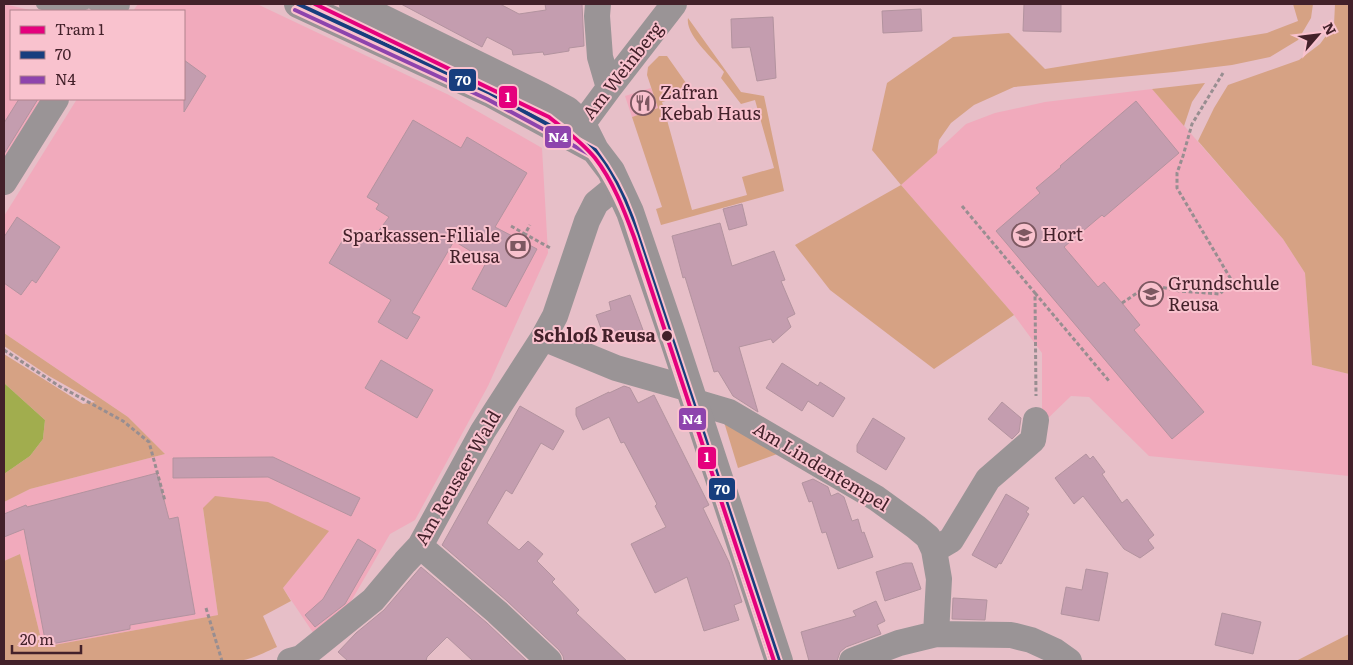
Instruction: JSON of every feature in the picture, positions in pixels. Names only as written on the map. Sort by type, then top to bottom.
[{"type":"street","points":[[298,4],[583,137]]},
{"type":"street","points":[[353,4],[567,110],[583,137],[604,160],[630,212],[779,661]]},
{"type":"street","points":[[598,4],[596,16],[600,57],[608,88]]},
{"type":"street","name":"Am Weinberg","points":[[583,137],[608,88],[674,4]]},
{"type":"street","points":[[4,182],[55,100]]},
{"type":"street","name":"Am Reusaer Wald","points":[[290,661],[301,658],[373,600],[420,546],[483,431],[543,338],[555,316],[587,221],[596,203],[618,185]]},
{"type":"street","points":[[543,338],[692,397]]},
{"type":"street","name":"Am Lindentempel","points":[[692,397],[702,404],[729,412],[876,498],[928,537],[934,550],[939,579],[936,634]]},
{"type":"street","points":[[934,550],[951,540],[988,479],[1033,440],[1036,420]]},
{"type":"street","points":[[420,546],[497,612],[549,661]]},
{"type":"street","points":[[852,661],[899,643],[936,634],[1011,635],[1031,640],[1055,651],[1069,661]]},
{"type":"lane","points":[[42,4],[56,7],[85,4]]},
{"type":"path","points":[[1122,304],[1140,292],[1156,286],[1180,291],[1220,294],[1232,281],[1177,188],[1177,173],[1184,156],[1192,124],[1223,73]]},
{"type":"path","points":[[962,206],[1109,380]]},
{"type":"path","points":[[521,241],[530,225]]},
{"type":"path","points":[[511,226],[573,261]]},
{"type":"path","points":[[1035,293],[1036,420]]},
{"type":"path","points":[[4,350],[59,386],[123,422],[149,442],[166,501]]},
{"type":"path","points":[[206,608],[222,661]]},
{"type":"shaded area","points":[[4,4],[30,10],[10,10],[10,100],[44,100],[4,167]]},
{"type":"shaded area","points":[[138,4],[257,4],[449,95],[542,148],[548,253],[488,386],[415,520],[390,534],[342,617],[316,637],[283,588],[328,531],[203,509],[218,615],[43,647],[20,554],[4,561],[4,502],[30,489],[165,454],[128,417],[4,333],[4,216],[76,100],[185,100],[185,10],[134,10]]},
{"type":"shaded area","points":[[1293,4],[1313,4],[1311,18],[1298,40],[1270,57],[1232,65],[1174,72],[1014,87],[974,105],[951,123],[939,140],[937,153],[901,185],[872,150],[887,83],[953,37],[1009,33],[1045,69],[1267,33],[1298,21]]},
{"type":"shaded area","points":[[1335,4],[1349,4],[1349,374],[1312,365],[1305,273],[1283,239],[1198,141],[1228,85],[1299,60],[1320,44],[1334,25]]},
{"type":"shaded area","points":[[688,18],[741,92],[764,96],[784,191],[661,225],[656,209],[662,207],[632,117],[658,108],[647,75],[648,67],[659,56],[667,56],[691,90],[686,95],[662,102],[692,210],[747,195],[742,177],[774,168],[755,100],[741,104],[721,78],[724,72],[695,39],[688,25]]},
{"type":"shaded area","points":[[1205,83],[1192,102],[1184,126],[1152,89]]},
{"type":"shaded area","points":[[651,88],[658,108],[632,117],[625,96]]},
{"type":"shaded area","name":"Grundschule Reusa","points":[[1152,89],[1283,239],[1305,273],[1312,365],[1349,374],[1349,476],[1149,456],[1089,397],[1071,396],[1042,424],[1042,353],[1014,315],[901,185],[966,124],[995,113],[1045,102]]},
{"type":"shaded area","points":[[901,185],[1014,315],[934,369],[830,290],[795,245]]},
{"type":"shaded area","points":[[4,333],[128,417],[165,454],[30,489],[4,502],[4,474],[30,456],[43,439],[45,420],[4,383],[4,354],[83,404],[95,402],[49,376],[4,346]]},
{"type":"shaded area","points":[[4,383],[45,420],[43,439],[30,456],[4,474]]},
{"type":"shaded area","points":[[724,422],[780,453],[738,468]]},
{"type":"shaded area","points":[[215,496],[268,502],[329,531],[283,588],[291,601],[263,616],[277,647],[254,657],[236,661],[4,661],[4,561],[20,554],[43,647],[218,615],[203,508]]},
{"type":"shaded area","points":[[1349,634],[1349,661],[1296,661]]},
{"type":"building","points":[[401,4],[500,4],[519,14],[546,10],[545,4],[582,4],[584,46],[569,48],[569,51],[544,55],[543,52],[513,55],[512,50],[487,37],[482,47]]},
{"type":"building","points":[[1024,4],[1061,4],[1061,32],[1023,31]]},
{"type":"building","points":[[921,9],[922,31],[883,33],[882,11]]},
{"type":"building","points":[[773,17],[776,78],[757,81],[750,47],[732,48],[731,19]]},
{"type":"building","points":[[185,61],[206,76],[184,112],[185,100]]},
{"type":"building","points":[[18,100],[37,100],[4,154],[4,123]]},
{"type":"building","points":[[1136,101],[1179,153],[1104,217],[1102,215],[1064,247],[1098,287],[1104,282],[1122,303],[1140,325],[1134,330],[1204,412],[1172,439],[996,231],[1040,193],[1036,188]]},
{"type":"building","points":[[413,120],[461,148],[467,137],[527,173],[495,227],[537,249],[506,307],[472,289],[487,261],[454,241],[412,313],[420,317],[407,339],[378,322],[391,300],[329,263],[347,233],[360,242],[374,237],[389,217],[376,209],[379,204],[367,197]]},
{"type":"building","points":[[742,204],[747,225],[729,230],[723,209]]},
{"type":"building","points":[[17,217],[60,247],[36,283],[32,280],[21,295],[4,283],[4,237]]},
{"type":"building","points":[[720,223],[732,266],[774,251],[785,280],[781,281],[795,314],[787,318],[791,327],[773,343],[771,339],[739,347],[758,412],[733,396],[718,371],[714,372],[685,277],[683,278],[672,236]]},
{"type":"building","points":[[630,295],[643,330],[622,338],[619,330],[604,336],[596,315],[611,310],[609,302]]},
{"type":"building","points":[[381,360],[433,390],[417,418],[365,388]]},
{"type":"building","points":[[782,363],[818,386],[820,382],[845,398],[833,417],[808,401],[802,411],[766,388]]},
{"type":"building","points":[[624,386],[630,388],[638,403],[654,395],[709,505],[703,508],[729,562],[742,602],[734,605],[739,620],[704,631],[687,577],[655,593],[631,544],[666,527],[655,506],[657,504],[624,442],[621,443],[609,417],[583,430],[576,415],[576,408]]},
{"type":"building","points":[[1002,402],[1021,418],[1019,432],[1012,439],[988,419]]},
{"type":"building","points":[[520,406],[564,431],[553,450],[541,443],[512,494],[506,490],[487,523],[519,550],[528,541],[543,554],[537,561],[555,579],[552,582],[579,610],[576,613],[627,661],[564,661],[559,650],[507,601],[442,545]]},
{"type":"building","points":[[873,418],[905,438],[886,470],[857,452],[857,445]]},
{"type":"building","points":[[1086,454],[1090,459],[1093,456],[1105,472],[1102,474],[1122,503],[1127,499],[1154,535],[1148,540],[1154,548],[1140,558],[1124,549],[1083,496],[1074,504],[1055,478]]},
{"type":"building","points":[[273,457],[360,498],[351,516],[268,477],[173,478],[173,458]]},
{"type":"building","points":[[157,473],[169,519],[178,517],[195,614],[130,625],[130,629],[46,645],[24,529],[4,537],[4,514],[26,505],[27,507]]},
{"type":"building","points":[[813,479],[828,487],[831,496],[838,493],[844,497],[852,521],[858,519],[873,557],[838,569],[826,532],[822,533],[812,501],[809,502],[802,483]]},
{"type":"building","points":[[1006,494],[1029,508],[1026,512],[1029,514],[1001,564],[999,563],[996,568],[972,555]]},
{"type":"building","points":[[358,539],[376,550],[345,604],[315,627],[305,615],[323,599]]},
{"type":"building","points":[[905,563],[912,563],[921,589],[885,601],[876,572]]},
{"type":"building","points":[[421,567],[487,623],[527,661],[473,661],[447,637],[427,657],[426,661],[348,661],[338,652],[356,633],[384,610]]},
{"type":"building","points":[[1086,569],[1108,573],[1099,621],[1061,614],[1066,587],[1082,590]]},
{"type":"building","points":[[953,598],[987,600],[985,620],[952,619]]},
{"type":"building","points":[[876,601],[885,621],[877,625],[881,634],[846,647],[840,652],[837,661],[809,661],[801,632],[856,616],[853,611]]},
{"type":"building","points":[[1222,613],[1261,622],[1253,654],[1215,645]]},
{"type":"tram line","name":"1","points":[[315,4],[549,117],[573,136],[595,158],[617,196],[634,237],[774,661]]},
{"type":"transit line","name":"70","points":[[298,4],[490,93],[595,150],[601,158],[621,191],[632,218],[779,661]]},
{"type":"transit line","name":"N4","points":[[295,10],[487,99],[591,155],[597,163],[611,186],[627,220],[772,661]]},
{"type":"place","name":"Zafran Kebab Haus","points":[[643,103]]},
{"type":"place","name":"Hort","points":[[1024,235]]},
{"type":"place","name":"Sparkassen-Filiale Reusa","points":[[518,246]]},
{"type":"place","name":"Grundschule Reusa","points":[[1151,294]]},
{"type":"place","name":"Schloß Reusa","points":[[667,336]]}]
